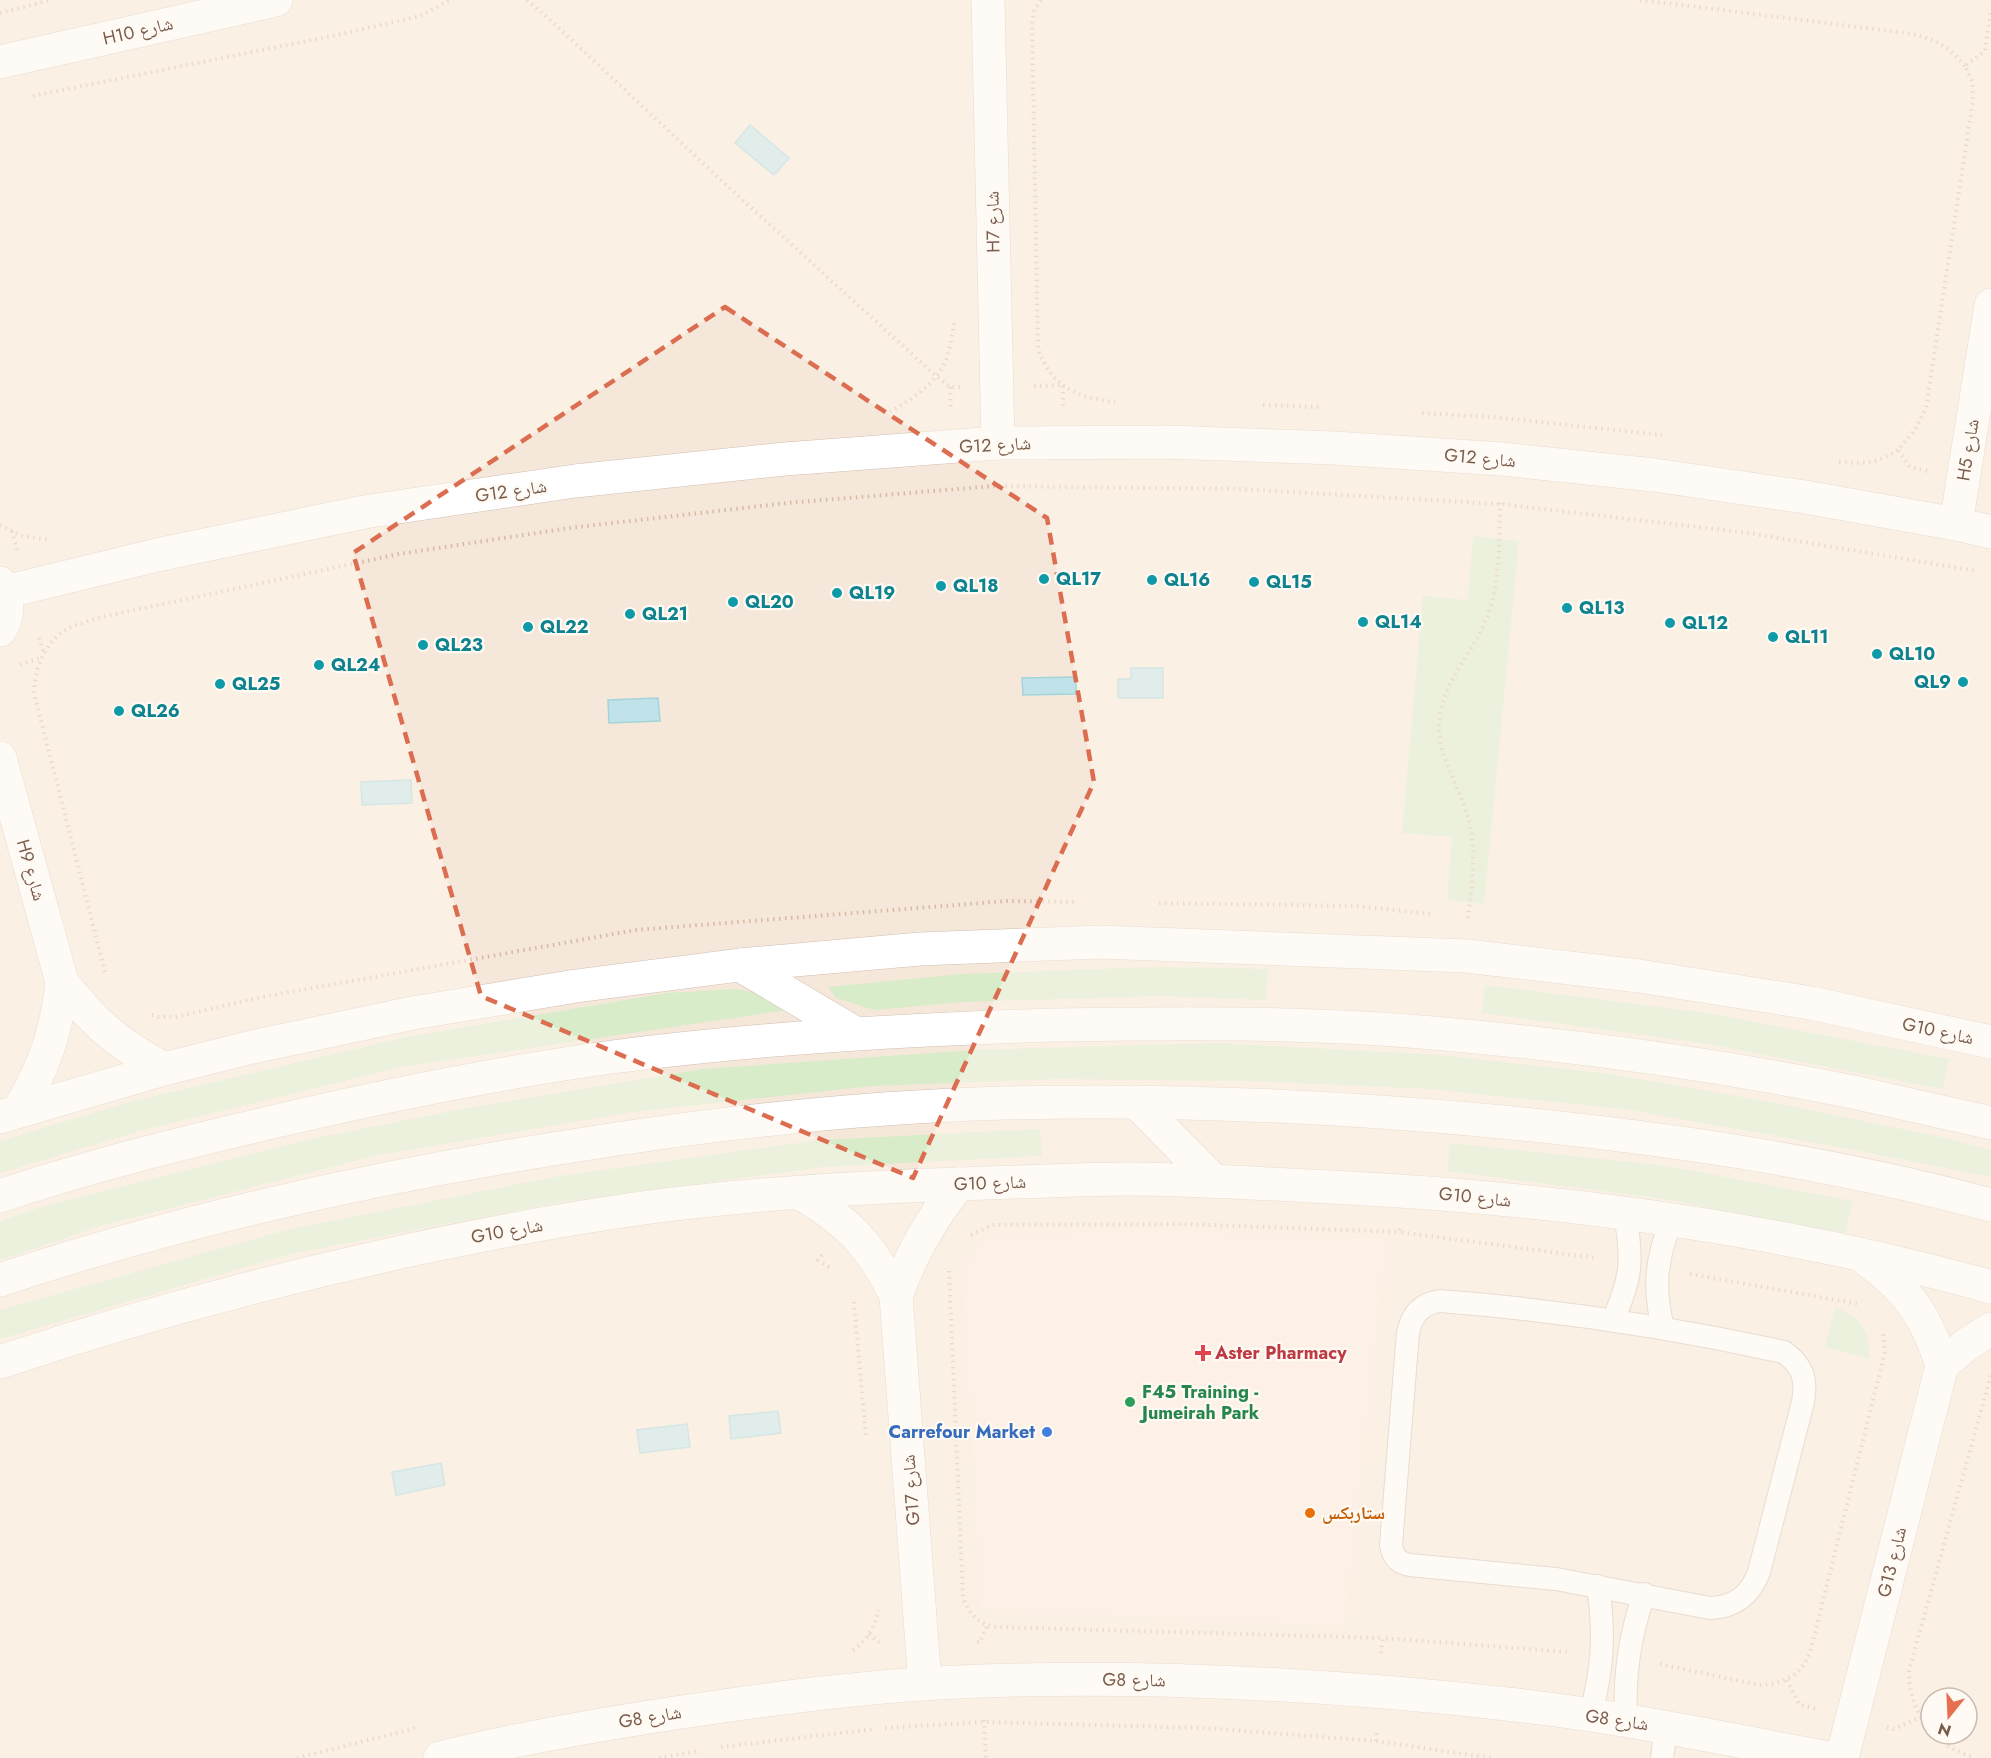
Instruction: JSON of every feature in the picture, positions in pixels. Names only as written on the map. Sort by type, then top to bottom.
[{"type":"street","name":"H10 شارع","points":[[0,62],[276,0]]},
{"type":"street","name":"H7 شارع","points":[[988,0],[998,443]]},
{"type":"street","name":"H5 شارع","points":[[1956,524],[1991,305]]},
{"type":"street","name":"G12 شارع","points":[[2,587],[376,511],[586,480],[785,459],[998,443],[1166,442],[1334,448],[1502,459],[1654,475],[1805,497],[1991,532]]},
{"type":"street","points":[[0,630],[5,623],[7,608],[2,587]]},
{"type":"street","name":"H9 شارع","points":[[0,758],[62,982],[58,1017],[49,1050],[36,1082],[9,1114]]},
{"type":"street","name":"G10 شارع","points":[[9,1114],[164,1069],[252,1047],[413,1014],[576,986],[740,965],[920,949],[1100,942],[1466,956],[1639,976],[1811,1003],[1991,1042]]},
{"type":"street","points":[[740,965],[855,1034]]},
{"type":"street","name":"H9 شارع","points":[[62,982],[83,1009],[107,1033],[134,1053],[164,1069]]},
{"type":"street","points":[[0,1196],[171,1146],[329,1109],[488,1078],[609,1058],[732,1044],[968,1027],[1178,1023],[1275,1024],[1420,1032],[1566,1046],[1701,1065],[1852,1092],[1991,1123]]},
{"type":"street","points":[[1136,1102],[1214,1181]]},
{"type":"street","points":[[0,1280],[57,1261],[257,1207],[460,1163],[664,1131],[870,1110],[1003,1103],[1136,1102],[1270,1105],[1425,1115],[1576,1130],[1777,1158],[1882,1179],[1991,1205]]},
{"type":"street","name":"G10 شارع","points":[[0,1362],[80,1335],[192,1302],[460,1239],[596,1215],[707,1200],[798,1192],[959,1184],[1127,1179],[1403,1190],[1563,1206],[1713,1227],[1861,1255],[1991,1287]]},
{"type":"street","name":"G17 شارع","points":[[896,1296],[921,1236],[959,1184]]},
{"type":"street","name":"G17 شارع","points":[[798,1192],[823,1207],[867,1246],[883,1269],[896,1296],[926,1684]]},
{"type":"street","points":[[1861,1255],[1890,1275],[1915,1305],[1931,1332],[1942,1365],[1966,1345],[1991,1329]]},
{"type":"street","name":"G13 شارع","points":[[1842,1758],[1942,1365]]},
{"type":"street","name":"G8 شارع","points":[[440,1758],[607,1724],[754,1701],[926,1684],[1127,1679],[1251,1682],[1378,1691],[1519,1705],[1626,1721],[1664,1743],[1827,1758]]},
{"type":"lane","points":[[1613,1320],[1624,1295],[1631,1263],[1625,1214]]},
{"type":"lane","points":[[1664,1328],[1656,1288],[1657,1268],[1662,1244],[1671,1221]]},
{"type":"lane","points":[[1440,1301],[1527,1308],[1664,1328],[1784,1352],[1796,1361],[1803,1374],[1806,1388],[1759,1572],[1754,1585],[1746,1595],[1736,1603],[1710,1608],[1556,1579],[1403,1564],[1396,1560],[1391,1545],[1408,1332],[1416,1312],[1423,1306],[1440,1301]]},
{"type":"lane","points":[[1590,1716],[1599,1685],[1603,1654],[1603,1620],[1598,1586]]},
{"type":"lane","points":[[1626,1721],[1627,1657],[1644,1594]]},
{"type":"path","points":[[0,13],[51,0]]},
{"type":"path","points":[[23,98],[337,35],[420,16],[450,0]]},
{"type":"path","points":[[527,0],[561,29],[724,183],[950,387]]},
{"type":"path","points":[[1041,0],[1034,11],[1032,25],[1038,349],[1044,366],[1055,380],[1072,391],[1096,400],[1121,402]]},
{"type":"path","points":[[1640,0],[1907,33],[1934,39],[1951,50],[1965,66],[1972,81],[1973,100],[1926,408],[1915,430],[1898,450],[1884,459],[1865,464],[1835,462]]},
{"type":"path","points":[[1965,66],[1984,51],[1991,10]]},
{"type":"path","points":[[1262,405],[1331,407]]},
{"type":"path","points":[[1411,412],[1502,418],[1667,436]]},
{"type":"path","points":[[1898,450],[1910,467],[1963,477]]},
{"type":"path","points":[[1466,956],[1473,853],[1471,831],[1466,810],[1446,762],[1440,739],[1440,716],[1445,692],[1474,645],[1492,605],[1499,562],[1502,459]]},
{"type":"path","points":[[42,658],[61,633],[102,617],[399,554],[569,528],[787,503],[994,486],[1238,489],[1500,504],[1749,533],[1980,571]]},
{"type":"path","points":[[1399,1232],[1403,1190]]},
{"type":"path","points":[[966,1239],[992,1225],[1184,1224],[1399,1232],[1631,1263]]},
{"type":"path","points":[[834,1270],[818,1260],[846,1225]]},
{"type":"path","points":[[950,1264],[948,1284],[963,1598],[967,1609],[976,1620],[987,1626],[998,1627],[1383,1638],[1603,1654]]},
{"type":"path","points":[[1657,1268],[1859,1304]]},
{"type":"path","points":[[851,1296],[855,1304],[866,1445]]},
{"type":"path","points":[[1627,1657],[1759,1685],[1787,1680],[1798,1673],[1805,1664],[1813,1642],[1885,1352],[1882,1330],[1878,1322]]},
{"type":"path","points":[[1919,1713],[1913,1703],[1909,1686],[1909,1671],[1991,1375]]},
{"type":"path","points":[[846,1656],[863,1643],[873,1629],[879,1610],[878,1598]]},
{"type":"path","points":[[1378,1691],[1383,1638]]},
{"type":"path","points":[[1852,1718],[1894,1729],[1919,1717]]},
{"type":"path","points":[[721,1748],[879,1728],[984,1722],[1204,1728],[1376,1741],[1492,1758]]},
{"type":"path","points":[[297,1758],[418,1727]]},
{"type":"path","points":[[1947,1746],[1975,1758]]},
{"type":"path","points":[[659,1758],[710,1749]]},
{"type":"highlighted area","points":[[725,307],[1047,518],[1094,782],[913,1178],[481,996],[353,553]]},
{"type":"shaded area","points":[[0,0],[1991,0],[1991,1758],[0,1758]]},
{"type":"shaded area","points":[[1154,1229],[1387,1240],[1345,1627],[980,1609],[962,1271],[985,1236]]},
{"type":"green space","points":[[1473,536],[1519,541],[1484,904],[1447,900],[1452,837],[1402,833],[1423,596],[1468,600]]},
{"type":"green space","points":[[1157,967],[1268,969],[1266,1000],[1160,996],[963,1002],[874,1010],[836,998],[828,987],[961,974]]},
{"type":"green space","points":[[1485,985],[1707,1013],[1949,1059],[1943,1089],[1702,1043],[1482,1013]]},
{"type":"green space","points":[[736,989],[766,995],[788,1010],[401,1067],[143,1130],[0,1173],[0,1141],[130,1102],[402,1038],[666,993]]},
{"type":"green space","points":[[1217,1043],[1439,1055],[1610,1074],[1776,1103],[1941,1137],[1991,1150],[1991,1177],[1850,1149],[1624,1109],[1430,1089],[1252,1081],[1058,1079],[873,1086],[632,1112],[379,1155],[100,1226],[0,1260],[0,1221],[41,1207],[311,1139],[462,1109],[702,1069],[974,1050]]},
{"type":"green space","points":[[1040,1129],[1042,1156],[823,1167],[561,1202],[290,1254],[0,1339],[0,1310],[286,1230],[559,1176],[820,1140]]},
{"type":"green space","points":[[1450,1143],[1667,1166],[1853,1201],[1845,1234],[1664,1199],[1447,1171]]},
{"type":"green space","points":[[1835,1308],[1858,1320],[1866,1332],[1869,1359],[1825,1347]]},
{"type":"water","points":[[750,125],[789,158],[774,175],[735,143]]},
{"type":"water","points":[[1131,668],[1163,668],[1163,698],[1118,698],[1118,679],[1131,679]]},
{"type":"water","points":[[1076,677],[1076,694],[1023,695],[1022,678]]},
{"type":"water","points":[[658,698],[660,721],[609,723],[608,700]]},
{"type":"water","points":[[411,780],[412,803],[362,805],[361,782]]},
{"type":"water","points":[[778,1411],[781,1433],[731,1439],[729,1416]]},
{"type":"water","points":[[687,1424],[690,1447],[640,1453],[637,1430]]},
{"type":"water","points":[[441,1463],[445,1485],[396,1495],[392,1472]]},
{"type":"place","name":"QL17","points":[[1044,579]]},
{"type":"place","name":"QL16","points":[[1152,580]]},
{"type":"place","name":"QL15","points":[[1254,582]]},
{"type":"place","name":"QL18","points":[[941,586]]},
{"type":"place","name":"QL19","points":[[837,593]]},
{"type":"place","name":"QL20","points":[[733,602]]},
{"type":"place","name":"QL13","points":[[1567,608]]},
{"type":"place","name":"QL21","points":[[630,614]]},
{"type":"place","name":"QL14","points":[[1363,622]]},
{"type":"place","name":"QL12","points":[[1670,623]]},
{"type":"place","name":"QL22","points":[[528,627]]},
{"type":"place","name":"QL11","points":[[1773,637]]},
{"type":"place","name":"QL23","points":[[423,645]]},
{"type":"place","name":"QL10","points":[[1877,654]]},
{"type":"place","name":"QL24","points":[[319,665]]},
{"type":"place","name":"QL9","points":[[1963,682]]},
{"type":"place","name":"QL25","points":[[220,684]]},
{"type":"place","name":"QL26","points":[[119,711]]},
{"type":"place","name":"Aster Pharmacy","points":[[1203,1353]]},
{"type":"place","name":"F45 Training - Jumeirah Park","points":[[1130,1402]]},
{"type":"place","name":"Carrefour Market","points":[[1047,1432]]},
{"type":"place","name":"ستاربكس","points":[[1310,1513]]}]
